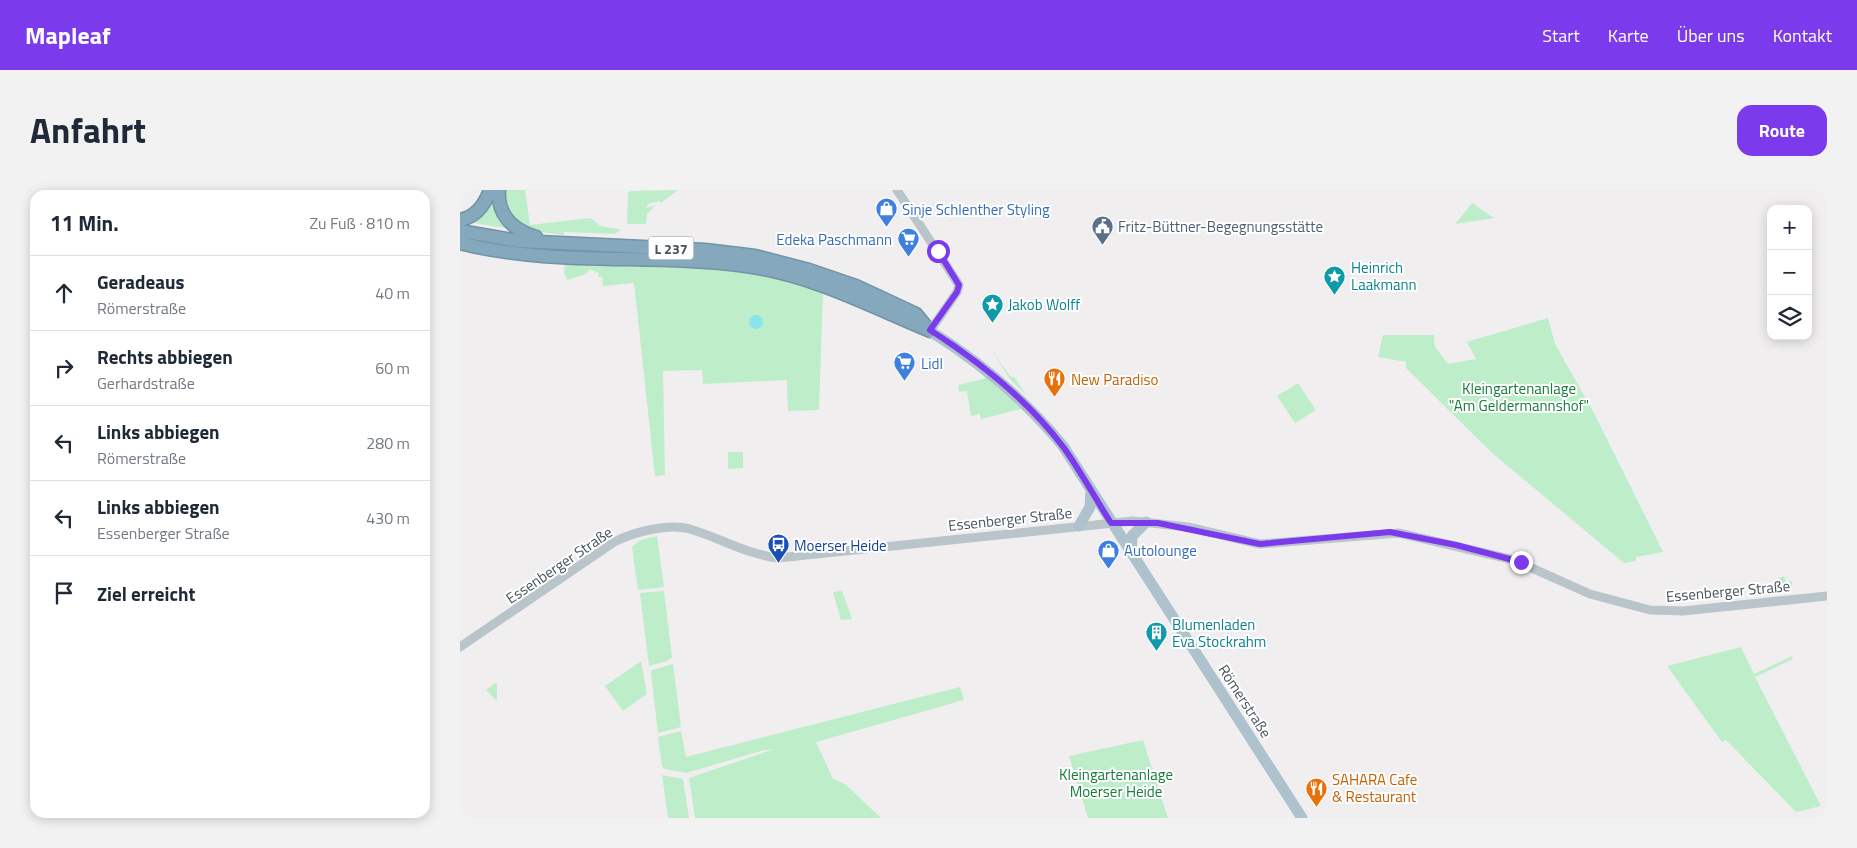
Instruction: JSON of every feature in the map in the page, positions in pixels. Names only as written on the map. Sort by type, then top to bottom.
[{"type":"highway","points":[[460,220],[467,219],[483,206],[490,190]]},
{"type":"highway","points":[[499,190],[500,208],[512,225],[521,232],[558,244]]},
{"type":"highway","name":"L 237","points":[[460,231],[558,244],[705,250],[783,262],[833,278],[898,304],[916,314],[930,330]]},
{"type":"highway","name":"L 237","points":[[462,244],[532,255],[676,259],[762,268],[829,287],[930,330]]},
{"type":"main road","name":"Römerstraße","points":[[930,330],[979,364],[1032,412],[1064,449],[1302,818]]},
{"type":"main road","points":[[1079,526],[1090,507],[1091,491]]},
{"type":"main road","points":[[1131,554],[1132,536],[1146,522]]},
{"type":"street","points":[[896,190],[959,285],[957,292],[930,330]]},
{"type":"street","name":"Essenberger Straße","points":[[460,647],[614,542],[628,536],[651,531],[687,528],[743,551],[767,557],[785,558],[1111,523],[1146,522],[1188,527],[1260,544],[1399,533],[1514,560],[1590,594],[1650,610],[1677,611],[1827,596]]},
{"type":"green space","points":[[503,190],[525,190],[530,225],[591,218],[600,226],[619,229],[620,231],[614,234],[564,232],[564,235],[540,232],[522,226],[510,213]]},
{"type":"green space","points":[[678,190],[661,203],[659,201],[648,204],[646,208],[656,205],[647,214],[646,224],[627,224],[628,193],[630,191]]},
{"type":"green space","points":[[492,198],[510,229],[468,222]]},
{"type":"green space","points":[[1472,203],[1494,218],[1455,224],[1456,223]]},
{"type":"green space","points":[[565,263],[703,267],[786,280],[823,290],[819,410],[788,411],[787,380],[703,384],[702,370],[663,371],[665,475],[655,476],[634,283],[603,286],[602,277],[598,277],[599,273],[590,269],[586,274],[567,280],[564,273]]},
{"type":"green space","name":"Kleingartenanlage \"Am Geldermannshof\"","points":[[1548,318],[1555,344],[1594,413],[1663,552],[1636,557],[1636,561],[1624,563],[1491,452],[1406,368],[1406,362],[1378,357],[1383,335],[1434,335],[1435,347],[1448,364],[1476,359],[1467,342]]},
{"type":"green space","points":[[993,352],[1010,376],[1015,378],[1026,395],[1009,378]]},
{"type":"green space","points":[[987,378],[1021,409],[981,419],[980,414],[971,416],[967,391],[959,392],[958,385]]},
{"type":"green space","points":[[1298,383],[1316,410],[1295,423],[1277,396]]},
{"type":"green space","points":[[728,452],[743,452],[743,468],[728,469]]},
{"type":"green space","points":[[657,536],[664,587],[638,590],[632,547],[640,540]]},
{"type":"green space","points":[[1784,576],[1786,582],[1792,581],[1792,587],[1789,591],[1783,587],[1779,578]]},
{"type":"green space","points":[[664,591],[672,657],[667,661],[649,666],[640,593]]},
{"type":"green space","points":[[842,591],[852,619],[841,620],[833,592]]},
{"type":"green space","points":[[1741,647],[1754,674],[1792,656],[1793,659],[1755,677],[1821,806],[1796,812],[1726,740],[1722,742],[1667,666]]},
{"type":"green space","points":[[641,661],[647,694],[623,711],[605,686]]},
{"type":"green space","points":[[673,664],[681,727],[658,733],[651,673],[652,670]]},
{"type":"green space","points":[[497,682],[497,701],[486,690]]},
{"type":"green space","points":[[960,687],[964,700],[816,742],[833,779],[845,784],[881,818],[695,818],[689,778],[774,749],[686,773],[665,769],[662,766],[658,737],[681,731],[686,757]]},
{"type":"green space","name":"Kleingartenanlage Moerser Heide","points":[[1143,740],[1168,818],[1088,818],[1069,756]]},
{"type":"green space","points":[[662,775],[683,779],[689,818],[668,818]]},
{"type":"water","points":[[756,315],[761,317],[763,322],[761,327],[756,329],[751,327],[749,322],[751,317]]},
{"type":"place","name":"Sinje Schlenther Styling","points":[[886,228]]},
{"type":"place","name":"Fritz-Büttner-Begegnungsstätte","points":[[1102,245]]},
{"type":"place","name":"Edeka Paschmann","points":[[908,258]]},
{"type":"place","name":"Heinrich Laakmann","points":[[1335,295]]},
{"type":"place","name":"Jakob Wolff","points":[[992,323]]},
{"type":"place","name":"Lidl","points":[[905,382]]},
{"type":"place","name":"New Paradiso","points":[[1055,398]]},
{"type":"place","name":"Moerser Heide","points":[[778,564]]},
{"type":"place","name":"Autolounge","points":[[1108,569]]},
{"type":"place","name":"Blumenladen Eva Stockrahm","points":[[1156,652]]},
{"type":"place","name":"SAHARA Cafe & Restaurant","points":[[1316,807]]},
{"type":"route","points":[[938,251],[959,285],[957,292],[930,330],[979,364],[1032,412],[1074,463],[1111,523],[1133,521],[1188,527],[1260,544],[1390,532],[1426,538],[1521,562]]}]
